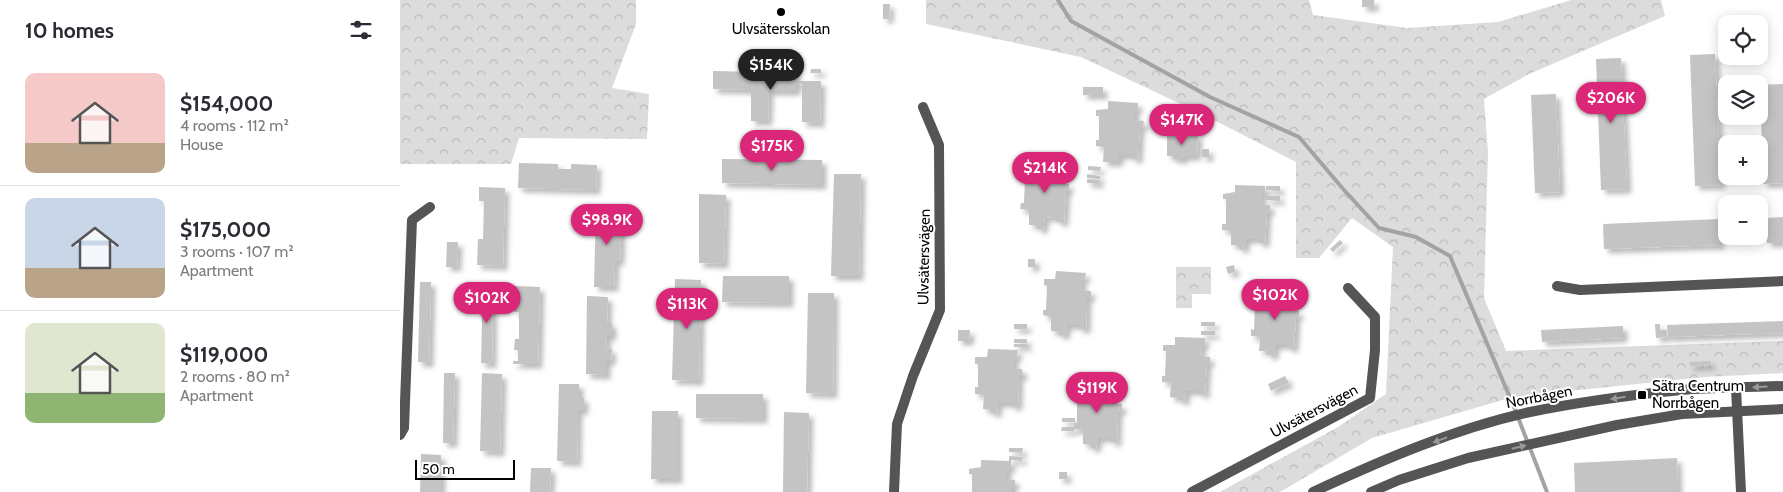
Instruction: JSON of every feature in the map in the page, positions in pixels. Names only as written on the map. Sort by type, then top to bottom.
[{"type":"street","name":"Ulvsätersvägen","points":[[894,492],[897,424],[913,376],[940,310],[939,145],[923,107]]},
{"type":"street","points":[[400,435],[404,428],[412,220],[430,207]]},
{"type":"street","points":[[1557,286],[1580,290],[1783,281]]},
{"type":"street","name":"Ulvsätersvägen","points":[[1192,492],[1370,398],[1375,350],[1375,317],[1348,288]]},
{"type":"street","name":"Norrbågen","points":[[1313,492],[1372,465],[1486,424],[1530,412],[1681,390],[1783,386]]},
{"type":"street","points":[[1736,388],[1741,492]]},
{"type":"street","points":[[1371,492],[1399,480],[1468,458],[1617,425],[1682,414],[1783,409]]},
{"type":"green space","points":[[400,0],[636,0],[636,24],[612,88],[649,94],[647,139],[519,138],[511,164],[400,164]]},
{"type":"green space","points":[[926,0],[1309,0],[1313,15],[1407,28],[1498,22],[1571,0],[1661,0],[1665,16],[1529,74],[1484,99],[1488,152],[1484,298],[1506,351],[1783,341],[1783,373],[1704,377],[1513,397],[1372,438],[1280,492],[1220,492],[1338,427],[1386,394],[1393,247],[1352,218],[1319,258],[1296,258],[1296,162],[1202,114],[1081,57],[926,24]]},
{"type":"green space","points":[[1176,267],[1211,267],[1211,294],[1192,294],[1192,308],[1176,308]]},
{"type":"building","points":[[1362,0],[1374,0],[1374,7],[1362,7]]},
{"type":"building","points":[[883,4],[890,4],[889,19],[883,19]]},
{"type":"building","points":[[1715,54],[1719,135],[1718,185],[1721,185],[1695,186],[1690,55]]},
{"type":"building","points":[[1621,58],[1627,189],[1601,190],[1596,59]]},
{"type":"building","points":[[811,69],[821,69],[821,73],[810,73]]},
{"type":"building","points":[[713,71],[796,73],[796,81],[821,81],[820,123],[802,122],[802,84],[796,84],[796,91],[769,91],[768,121],[751,121],[751,90],[713,89]]},
{"type":"building","points":[[1783,84],[1783,183],[1768,184],[1768,135],[1762,135],[1761,125],[1768,125],[1768,85]]},
{"type":"building","points":[[1083,87],[1103,87],[1103,95],[1083,95]]},
{"type":"building","points":[[1556,94],[1560,192],[1535,193],[1531,95]]},
{"type":"building","points":[[1108,101],[1138,103],[1138,109],[1135,109],[1135,120],[1144,121],[1143,127],[1140,127],[1138,159],[1132,159],[1132,155],[1119,155],[1119,162],[1103,162],[1104,147],[1096,146],[1096,140],[1099,140],[1099,116],[1096,116],[1096,110],[1108,109]]},
{"type":"building","points":[[1167,134],[1198,134],[1197,156],[1184,156],[1184,159],[1173,159],[1173,156],[1167,156]]},
{"type":"building","points":[[1202,149],[1209,149],[1209,157],[1202,157]]},
{"type":"building","points":[[722,159],[822,160],[822,185],[722,183]]},
{"type":"building","points":[[519,163],[558,164],[558,169],[571,169],[571,164],[597,165],[596,190],[518,188]]},
{"type":"building","points":[[1034,164],[1064,166],[1063,172],[1060,172],[1060,183],[1069,184],[1069,190],[1066,190],[1064,222],[1057,222],[1057,218],[1045,217],[1043,229],[1037,229],[1037,225],[1029,225],[1029,210],[1020,209],[1021,203],[1024,203],[1025,178],[1021,178],[1022,172],[1034,172]]},
{"type":"building","points":[[1088,166],[1101,167],[1100,171],[1088,170]]},
{"type":"building","points":[[834,174],[861,174],[859,276],[831,276]]},
{"type":"building","points":[[1087,174],[1100,176],[1100,179],[1087,178]]},
{"type":"building","points":[[1087,179],[1099,180],[1099,184],[1087,183]]},
{"type":"building","points":[[1235,185],[1265,186],[1265,193],[1262,193],[1262,204],[1270,205],[1270,211],[1267,212],[1265,243],[1259,243],[1259,239],[1246,239],[1244,249],[1239,249],[1239,245],[1231,245],[1231,231],[1222,230],[1222,224],[1226,224],[1226,199],[1223,199],[1223,194],[1235,192]]},
{"type":"building","points":[[1266,186],[1280,186],[1280,191],[1266,190]]},
{"type":"building","points":[[479,187],[505,188],[503,266],[477,265],[478,239],[483,239],[484,201],[479,201]]},
{"type":"building","points":[[699,194],[726,195],[724,264],[699,263]]},
{"type":"building","points":[[1266,196],[1280,196],[1280,201],[1266,200]]},
{"type":"building","points":[[596,209],[622,209],[620,261],[615,261],[614,287],[594,287]]},
{"type":"building","points":[[1783,217],[1783,243],[1768,243],[1768,218]]},
{"type":"building","points":[[1718,219],[1718,245],[1720,245],[1604,249],[1603,224]]},
{"type":"building","points":[[1340,240],[1343,243],[1333,252],[1330,249]]},
{"type":"building","points":[[447,242],[458,242],[457,267],[446,267]]},
{"type":"building","points":[[1028,259],[1035,259],[1035,267],[1028,267]]},
{"type":"building","points":[[1234,265],[1235,272],[1228,274],[1226,267]]},
{"type":"building","points":[[1056,271],[1086,273],[1085,279],[1082,279],[1082,290],[1091,291],[1091,297],[1087,297],[1086,329],[1079,329],[1079,325],[1067,325],[1065,335],[1059,335],[1059,332],[1051,331],[1051,317],[1043,315],[1043,310],[1046,310],[1047,286],[1044,285],[1044,279],[1055,279]]},
{"type":"building","points":[[723,276],[789,276],[789,303],[722,302]]},
{"type":"building","points":[[675,279],[701,280],[699,381],[672,380]]},
{"type":"building","points":[[420,282],[431,282],[429,363],[418,362]]},
{"type":"building","points":[[1249,282],[1263,282],[1263,286],[1250,286]]},
{"type":"building","points":[[483,283],[493,284],[492,364],[481,363]]},
{"type":"building","points":[[514,286],[540,287],[538,364],[513,364],[513,361],[518,361],[518,350],[514,350],[515,339],[519,339],[519,312],[514,312]]},
{"type":"building","points":[[1249,291],[1263,291],[1263,295],[1249,295]]},
{"type":"building","points":[[1264,291],[1294,292],[1294,298],[1291,298],[1290,310],[1299,311],[1299,316],[1296,316],[1294,348],[1288,348],[1288,345],[1275,345],[1274,355],[1267,355],[1267,351],[1259,351],[1260,337],[1251,336],[1251,329],[1254,330],[1255,305],[1252,305],[1252,299],[1264,299]]},
{"type":"building","points":[[808,293],[834,293],[833,394],[806,393]]},
{"type":"building","points":[[587,296],[608,297],[607,323],[612,323],[612,336],[607,336],[606,349],[612,349],[611,361],[606,361],[606,375],[586,374]]},
{"type":"building","points":[[1783,321],[1783,333],[1668,337],[1667,325]]},
{"type":"building","points":[[1201,322],[1215,322],[1215,326],[1201,326]]},
{"type":"building","points":[[1014,324],[1027,324],[1027,329],[1014,329]]},
{"type":"building","points":[[1655,324],[1660,324],[1660,330],[1667,330],[1667,337],[1656,338]]},
{"type":"building","points":[[1623,326],[1623,338],[1542,342],[1541,330]]},
{"type":"building","points":[[958,330],[970,330],[969,341],[958,341]]},
{"type":"building","points":[[1201,331],[1215,331],[1215,335],[1201,335]]},
{"type":"building","points":[[1175,337],[1205,338],[1205,344],[1202,344],[1201,356],[1210,357],[1210,363],[1207,363],[1205,394],[1199,394],[1199,391],[1186,391],[1185,401],[1170,397],[1171,383],[1162,382],[1162,376],[1165,376],[1166,351],[1163,351],[1163,345],[1175,345]]},
{"type":"building","points":[[1014,339],[1027,339],[1027,343],[1014,343]]},
{"type":"building","points":[[1014,344],[1027,344],[1027,347],[1014,347]]},
{"type":"building","points":[[988,349],[1018,350],[1017,357],[1014,357],[1014,368],[1022,369],[1023,376],[1019,376],[1018,406],[1011,406],[1011,403],[998,403],[997,413],[991,413],[991,410],[983,409],[984,395],[975,394],[975,387],[978,387],[978,364],[975,364],[975,357],[987,357]]},
{"type":"building","points":[[1710,361],[1711,365],[1690,366],[1689,362]]},
{"type":"building","points":[[444,373],[455,373],[453,443],[443,443]]},
{"type":"building","points":[[482,373],[502,374],[500,452],[480,451]]},
{"type":"building","points":[[1285,376],[1289,383],[1271,391],[1268,384]]},
{"type":"building","points":[[559,384],[579,384],[579,398],[584,398],[584,410],[578,410],[577,462],[557,461]]},
{"type":"building","points":[[1087,384],[1117,386],[1117,392],[1113,392],[1113,404],[1122,404],[1122,411],[1118,410],[1117,442],[1111,442],[1111,438],[1098,438],[1096,448],[1090,448],[1091,445],[1083,444],[1083,430],[1061,431],[1062,427],[1074,427],[1074,423],[1077,423],[1077,399],[1074,399],[1074,393],[1087,392]]},
{"type":"building","points":[[696,394],[763,394],[763,419],[696,418]]},
{"type":"building","points":[[652,411],[678,411],[678,479],[651,479]]},
{"type":"building","points":[[784,412],[809,413],[807,492],[783,492]]},
{"type":"building","points":[[1062,418],[1075,418],[1075,422],[1062,422]]},
{"type":"building","points":[[1009,448],[1023,448],[1022,453],[1009,452]]},
{"type":"building","points":[[421,454],[441,455],[441,492],[420,492]]},
{"type":"building","points":[[1009,456],[1023,457],[1022,461],[1011,460],[1011,468],[1007,468],[1007,479],[1015,480],[1012,492],[972,492],[972,474],[969,474],[969,469],[981,467],[981,460],[1009,461]]},
{"type":"building","points":[[1677,458],[1678,492],[1575,492],[1574,463]]},
{"type":"building","points":[[531,468],[551,468],[550,492],[530,492]]},
{"type":"building","points":[[1059,472],[1067,472],[1067,479],[1059,479]]},
{"type":"waterway","points":[[1058,0],[1071,21],[1210,97],[1299,137],[1379,228],[1416,237],[1450,256],[1514,407],[1547,492]]},
{"type":"place","name":"Ulvsätersskolan","points":[[781,12]]},
{"type":"place","name":"Sätra Centrum Norrbågen","points":[[1642,395]]}]
